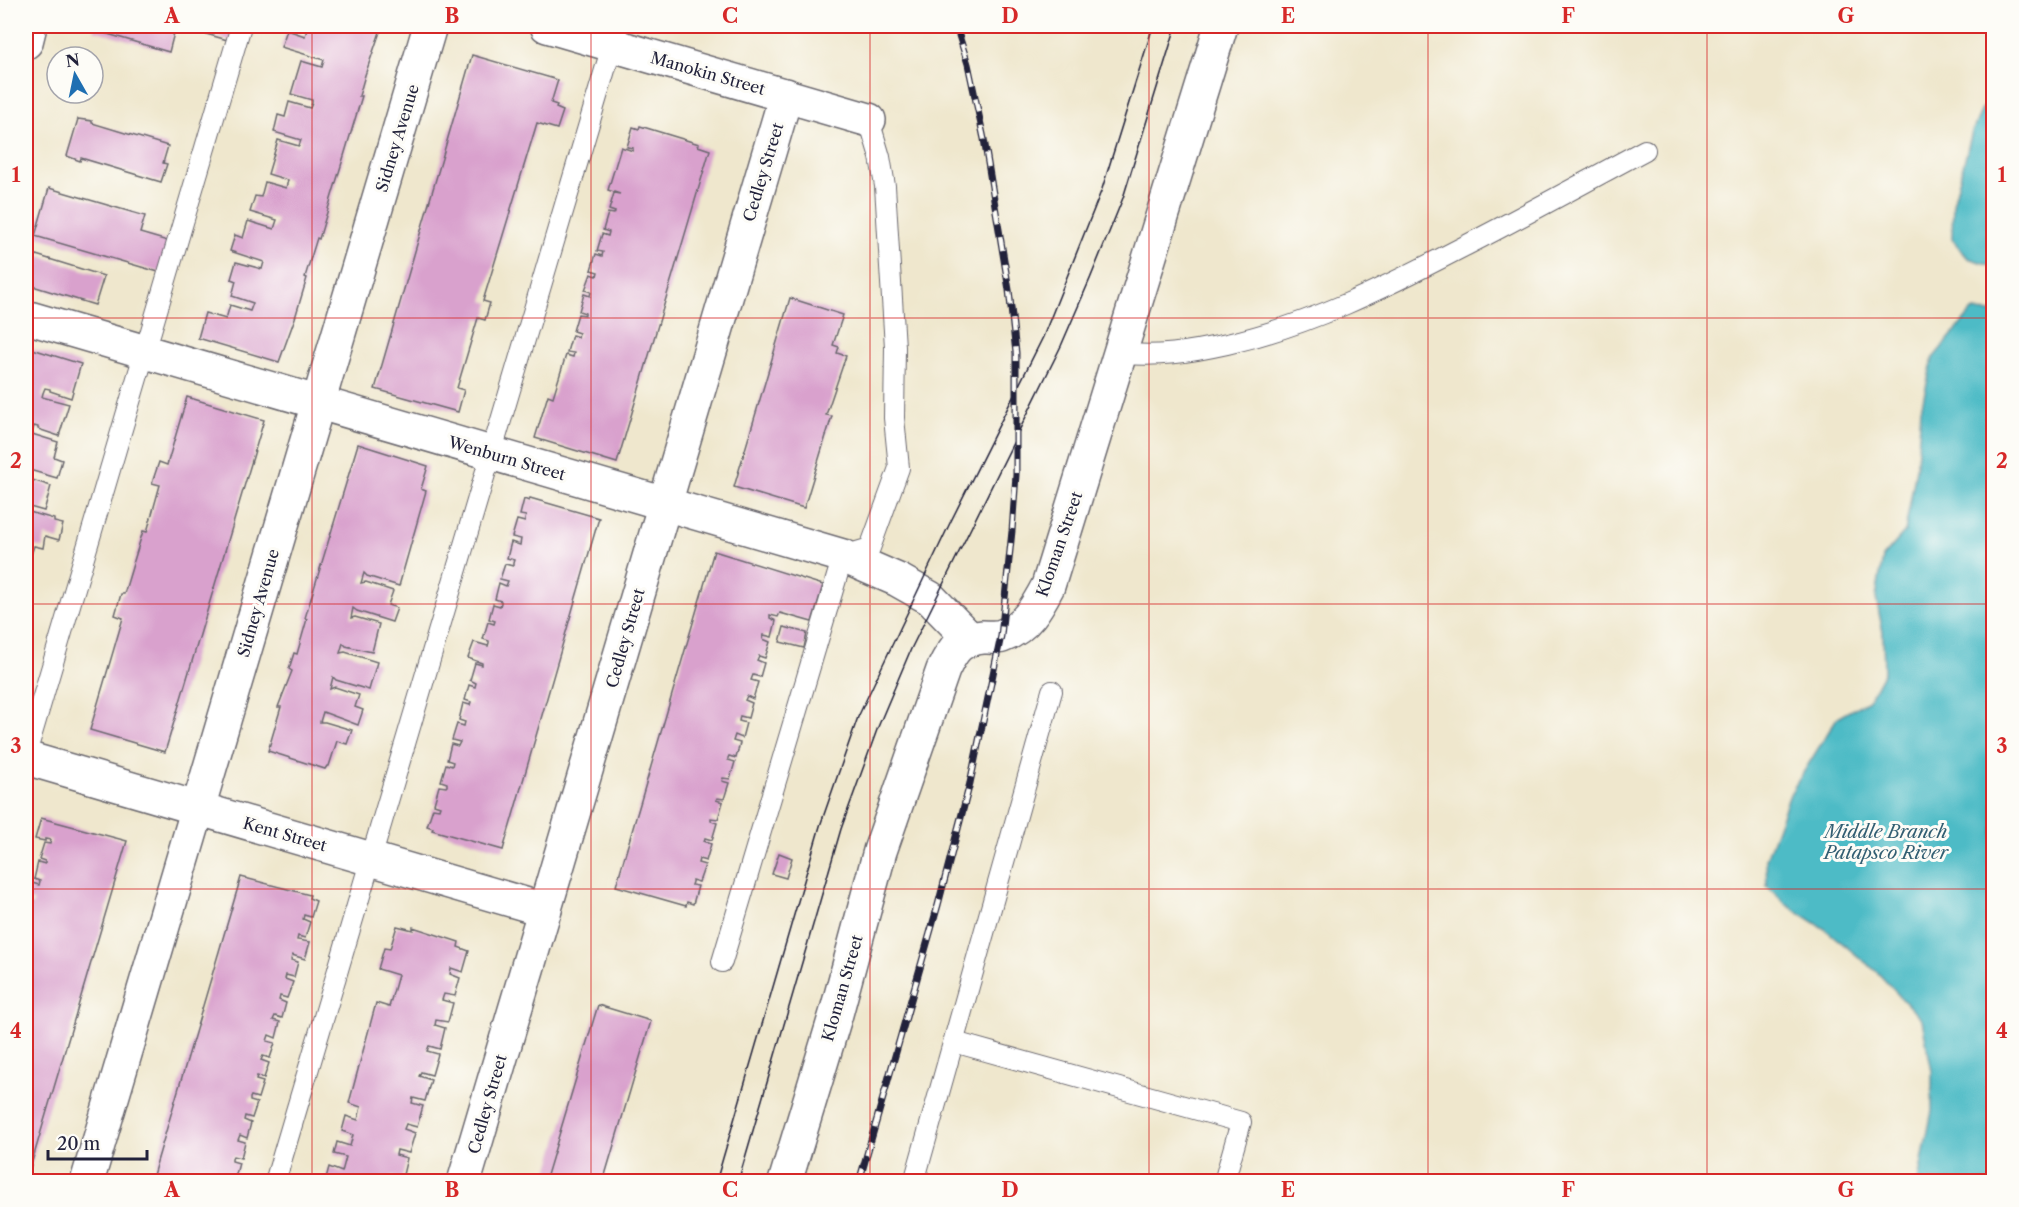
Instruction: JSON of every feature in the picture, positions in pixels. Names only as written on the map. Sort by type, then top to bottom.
[{"type":"street","points":[[26,42],[30,26]]},
{"type":"street","name":"Sidney Avenue","points":[[87,1182],[430,26]]},
{"type":"street","name":"Manokin Street","points":[[547,26],[615,35],[786,95],[869,120]]},
{"type":"street","name":"Kloman Street","points":[[785,1182],[836,1014],[880,851],[943,670],[952,652],[969,638],[1001,636],[1021,625],[1035,611],[1048,586],[1221,26]]},
{"type":"street","name":"Cedley Street","points":[[464,1182],[786,95]]},
{"type":"street","name":"Wenburn Street","points":[[26,317],[843,556],[898,580],[930,598],[969,638]]},
{"type":"street","name":"Kent Street","points":[[26,756],[545,910]]},
{"type":"lane","points":[[26,756],[241,26]]},
{"type":"lane","points":[[275,1182],[615,35]]},
{"type":"lane","points":[[722,962],[843,556],[870,548],[899,468],[894,418],[895,347],[885,186],[880,157],[869,120]]},
{"type":"lane","points":[[1119,353],[1143,357],[1192,352],[1269,334],[1338,309],[1481,238],[1645,150]]},
{"type":"lane","points":[[914,1182],[1052,691]]},
{"type":"lane","points":[[954,1042],[1241,1122],[1224,1182]]},
{"type":"water","points":[[1993,100],[1993,266],[1968,258],[1952,239],[1953,204],[1972,132],[1982,109]]},
{"type":"water","name":"Middle Branch Patapsco River","points":[[1972,311],[1994,312],[1993,1181],[1918,1181],[1932,1111],[1932,1071],[1922,1020],[1877,972],[1825,929],[1787,905],[1767,886],[1766,859],[1790,794],[1837,718],[1869,700],[1884,672],[1883,632],[1876,598],[1883,557],[1905,532],[1917,463],[1921,409],[1933,358]]},
{"type":"building","points":[[96,26],[162,26],[175,29],[169,52],[94,30]]},
{"type":"building","points":[[178,26],[235,26],[231,41]]},
{"type":"building","points":[[308,26],[369,26],[381,29],[365,75],[359,96],[362,96],[319,239],[317,238],[305,277],[307,278],[295,318],[279,362],[198,338],[205,313],[226,319],[230,305],[250,311],[253,303],[232,296],[236,281],[231,279],[236,262],[262,269],[264,262],[230,251],[235,235],[243,238],[248,221],[274,229],[277,220],[250,212],[255,196],[261,197],[265,182],[286,188],[288,180],[268,174],[278,140],[299,146],[301,140],[274,132],[278,115],[285,117],[289,102],[310,108],[312,103],[312,100],[291,94],[301,61],[322,67],[324,60],[281,47],[287,30],[305,36]]},
{"type":"building","points":[[472,55],[558,80],[551,103],[563,111],[557,129],[537,123],[483,301],[490,303],[485,320],[478,318],[457,388],[464,390],[458,412],[375,389]]},
{"type":"building","points":[[78,119],[92,121],[92,123],[168,146],[163,163],[167,164],[161,182],[81,158],[80,161],[67,156]]},
{"type":"building","points":[[640,126],[699,144],[698,146],[710,150],[617,463],[535,438],[548,395],[553,397],[566,355],[573,357],[574,353],[567,352],[572,335],[578,337],[579,333],[573,331],[578,314],[585,315],[579,311],[584,294],[590,296],[591,292],[585,290],[591,274],[597,276],[598,272],[591,270],[596,254],[602,256],[603,252],[597,251],[602,234],[608,236],[609,232],[603,230],[608,213],[614,214],[615,212],[609,210],[614,193],[620,194],[608,190],[621,147],[633,151],[633,148],[627,147],[633,127],[639,129]]},
{"type":"building","points":[[49,188],[145,216],[140,233],[171,242],[162,273],[35,236]]},
{"type":"building","points":[[33,254],[104,276],[95,305],[26,284]]},
{"type":"building","points":[[790,298],[843,315],[833,345],[839,347],[837,353],[846,356],[826,415],[832,416],[804,508],[734,487]]},
{"type":"building","points":[[26,347],[81,364],[71,398],[45,388],[43,393],[42,397],[69,404],[59,436],[34,426],[32,434],[58,442],[54,457],[62,460],[57,478],[26,469]]},
{"type":"building","points":[[187,397],[264,420],[165,752],[90,730],[123,618],[115,615],[121,594],[124,594],[143,531],[147,532],[160,485],[152,483],[159,462],[167,465]]},
{"type":"building","points":[[358,444],[428,466],[421,489],[426,491],[399,586],[364,573],[361,583],[366,582],[393,591],[388,605],[397,608],[392,622],[353,608],[351,618],[355,617],[379,624],[372,652],[346,646],[343,643],[340,653],[345,652],[377,662],[369,690],[336,680],[333,677],[330,689],[335,687],[359,695],[355,707],[363,710],[358,725],[323,712],[320,722],[352,730],[347,744],[337,741],[329,766],[325,769],[268,751],[281,707],[278,707],[292,671],[289,669],[294,653],[297,654],[307,619],[305,618]]},
{"type":"building","points":[[26,478],[51,486],[44,511],[26,506]]},
{"type":"building","points":[[530,498],[599,518],[503,850],[432,830],[433,828],[427,826],[433,808],[439,809],[440,806],[434,804],[439,786],[447,786],[447,783],[441,781],[446,764],[452,766],[453,762],[447,760],[451,744],[458,746],[460,742],[452,740],[457,724],[464,726],[465,722],[459,720],[463,703],[470,705],[471,702],[465,700],[469,685],[475,687],[476,683],[470,680],[475,663],[482,665],[468,658],[474,642],[488,646],[489,641],[483,639],[488,622],[494,624],[495,621],[489,619],[493,604],[500,606],[501,603],[495,599],[499,583],[506,586],[508,581],[500,579],[505,564],[513,566],[514,560],[507,558],[511,542],[520,545],[521,539],[512,537],[517,520],[525,522],[526,516],[520,515],[524,499],[529,501]]},
{"type":"building","points":[[26,511],[63,524],[59,540],[45,536],[43,548],[34,546],[31,555],[26,554]]},
{"type":"building","points":[[714,551],[823,585],[812,622],[780,613],[778,617],[770,615],[770,618],[776,621],[772,637],[764,635],[763,639],[770,642],[765,658],[759,656],[757,660],[764,663],[760,677],[753,675],[751,680],[758,682],[753,699],[747,696],[745,700],[752,703],[748,718],[740,716],[739,721],[746,723],[742,738],[735,735],[733,741],[740,743],[736,758],[729,756],[728,760],[735,762],[730,779],[723,778],[722,781],[729,783],[724,799],[717,798],[716,800],[723,802],[718,819],[711,818],[711,821],[717,823],[712,840],[705,838],[704,841],[711,844],[706,861],[699,859],[698,863],[705,865],[699,882],[692,880],[691,885],[698,886],[693,904],[687,902],[686,906],[616,886]]},
{"type":"building","points":[[784,627],[807,633],[804,648],[780,642]]},
{"type":"building","points":[[41,818],[127,841],[26,1182],[26,925],[28,921],[26,921],[26,904],[32,906],[34,901],[27,900],[32,883],[39,885],[40,881],[34,879],[38,862],[45,864],[45,861],[39,859],[44,843],[50,844],[51,840],[35,839]]},
{"type":"building","points":[[779,853],[792,858],[786,878],[772,874]]},
{"type":"building","points":[[241,877],[310,895],[309,898],[316,901],[311,917],[304,915],[303,919],[310,922],[305,938],[298,936],[297,940],[310,942],[305,959],[292,955],[291,960],[298,962],[294,977],[286,975],[285,979],[293,982],[287,998],[280,996],[279,1000],[286,1003],[282,1018],[275,1016],[273,1020],[280,1022],[276,1038],[269,1035],[267,1041],[275,1043],[270,1058],[263,1056],[261,1060],[269,1063],[264,1078],[257,1076],[256,1080],[263,1082],[258,1098],[251,1096],[250,1098],[250,1101],[257,1103],[252,1118],[245,1116],[244,1120],[251,1123],[247,1138],[240,1135],[238,1140],[245,1142],[241,1158],[233,1156],[232,1158],[232,1161],[239,1163],[235,1178],[227,1176],[226,1182],[151,1182]]},
{"type":"building","points":[[397,926],[413,930],[413,927],[459,942],[458,947],[469,951],[463,972],[451,968],[450,974],[460,978],[455,996],[444,994],[442,1000],[453,1003],[448,1022],[436,1020],[435,1025],[445,1028],[440,1049],[429,1046],[427,1051],[438,1054],[432,1075],[421,1072],[419,1076],[431,1080],[425,1101],[413,1098],[412,1103],[423,1106],[417,1127],[406,1124],[404,1129],[415,1133],[409,1153],[397,1150],[396,1155],[407,1158],[402,1179],[390,1176],[388,1182],[325,1182],[329,1167],[342,1172],[346,1157],[334,1154],[337,1142],[350,1146],[353,1135],[342,1131],[346,1116],[358,1120],[361,1107],[349,1103],[376,1003],[389,1007],[398,975],[378,969],[384,948],[390,949]]},
{"type":"building","points":[[598,1005],[651,1021],[603,1182],[545,1182]]},
{"type":"tram line","points":[[716,1182],[820,826],[858,717],[950,523],[1043,337],[1102,189],[1153,26]]},
{"type":"tram line","points":[[738,1182],[841,829],[878,727],[911,649],[1061,346],[1090,279],[1123,198],[1176,26]]},
{"type":"railway","points":[[859,1182],[938,905],[970,783],[1001,636],[1012,531],[1016,475],[1016,353],[1009,290],[984,139],[968,64],[956,26]]}]
